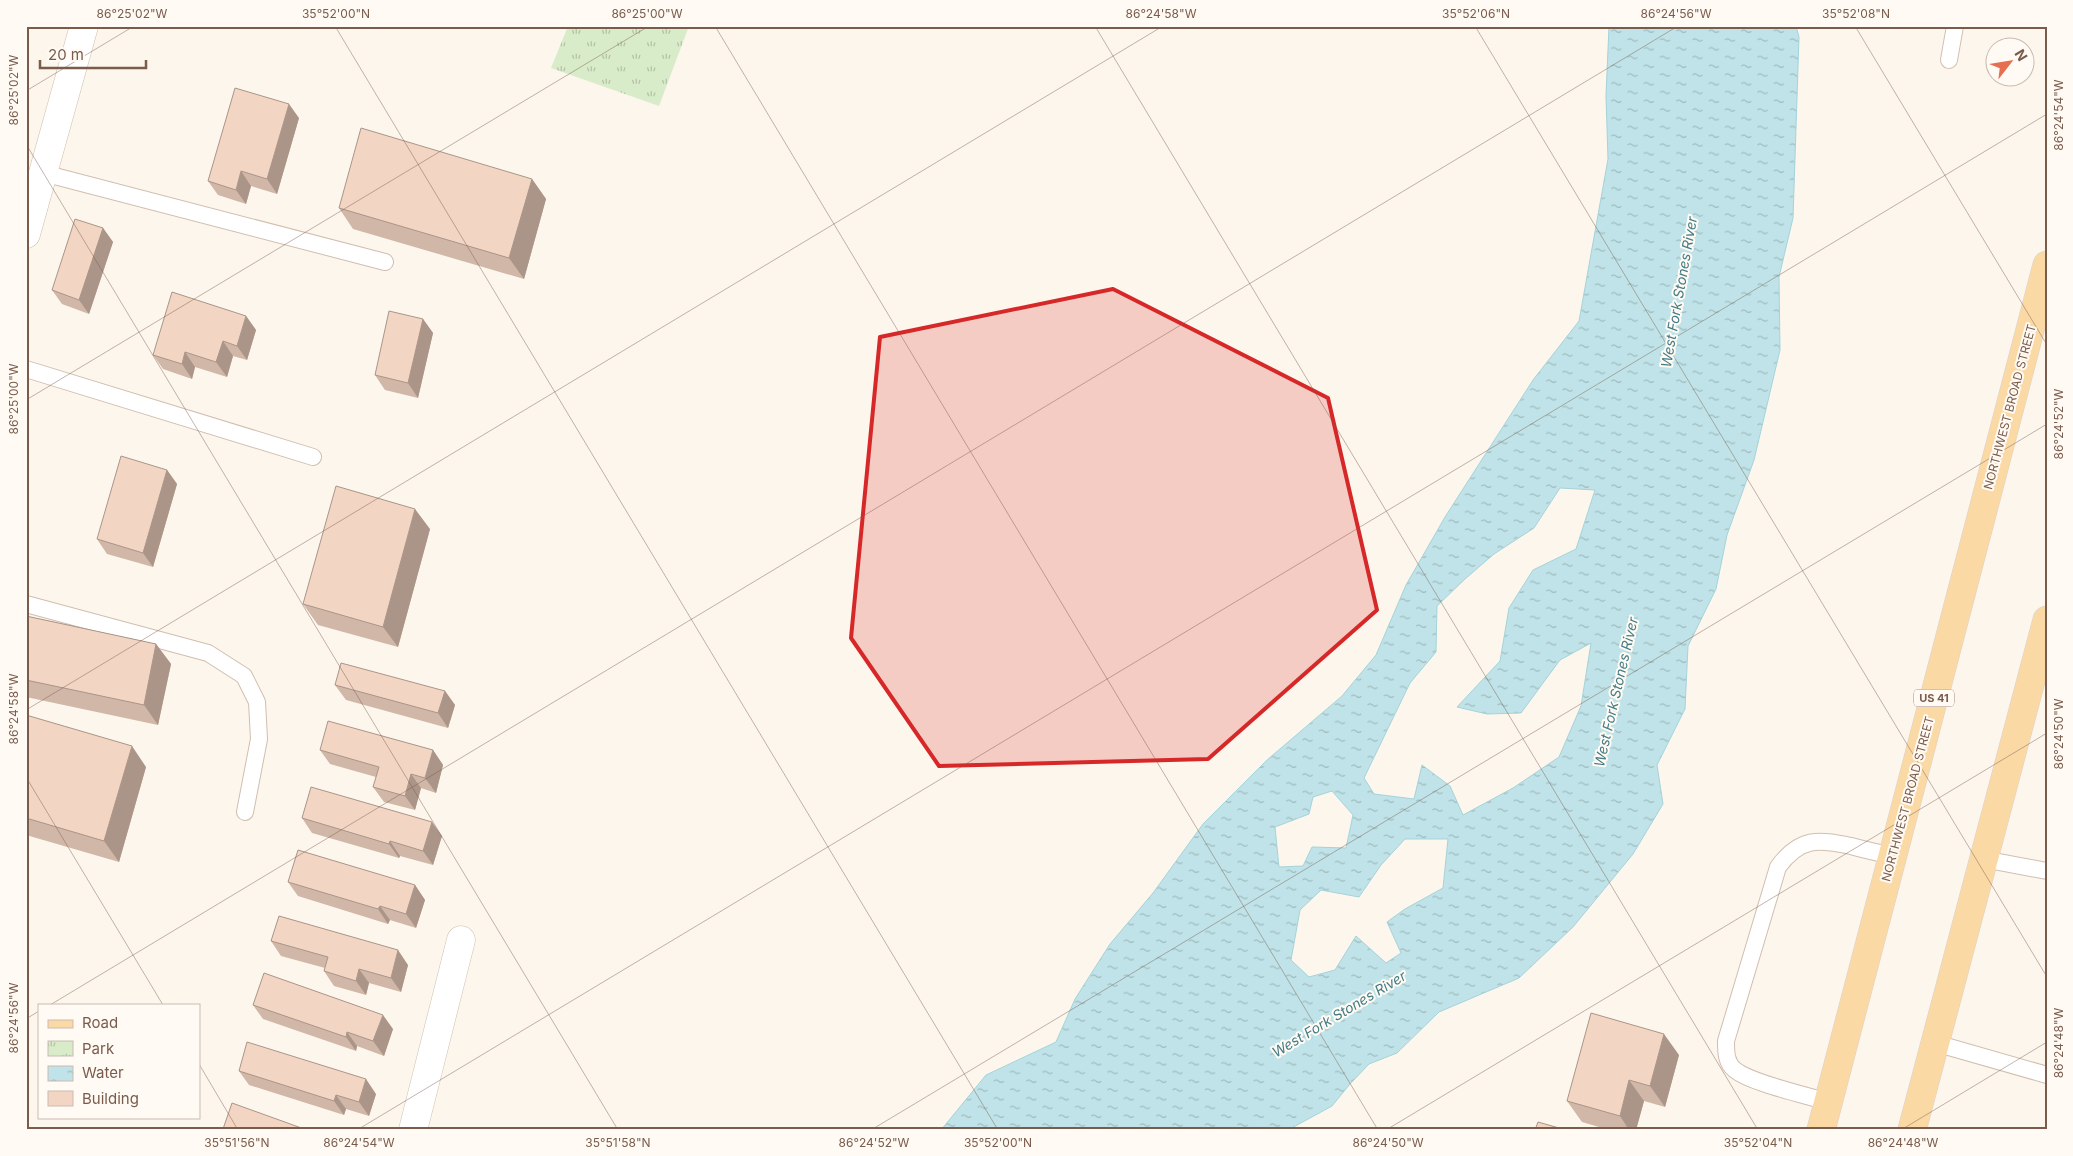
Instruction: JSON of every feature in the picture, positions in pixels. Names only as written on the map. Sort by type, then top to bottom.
[{"type":"main road","name":"NORTHWEST BROAD STREET","points":[[1821,1130],[2047,265]]},
{"type":"main road","points":[[1912,1130],[2047,620]]},
{"type":"street","points":[[26,234],[84,26]]},
{"type":"street","points":[[413,1130],[461,940]]},
{"type":"lane","points":[[1950,60],[1955,26]]},
{"type":"lane","points":[[43,173],[385,262]]},
{"type":"lane","points":[[26,368],[313,457]]},
{"type":"lane","points":[[26,604],[208,653],[244,676],[257,702],[259,740],[246,812]]},
{"type":"lane","points":[[1828,1102],[1747,1077],[1734,1069],[1726,1057],[1726,1041],[1778,867],[1786,856],[1811,842],[1823,840],[1893,856]]},
{"type":"lane","points":[[1983,860],[2047,871]]},
{"type":"lane","points":[[1935,1043],[2047,1075]]},
{"type":"highlighted area","points":[[1113,289],[1328,398],[1377,610],[1208,759],[939,766],[851,638],[880,337]]},
{"type":"green space","points":[[568,26],[689,26],[659,106],[551,68]]},
{"type":"water","name":"West Fork Stones River","points":[[1609,26],[1796,26],[1799,37],[1793,218],[1779,277],[1780,350],[1754,460],[1727,535],[1716,589],[1688,646],[1685,709],[1657,765],[1663,804],[1633,854],[1573,927],[1519,978],[1439,1012],[1397,1053],[1369,1064],[1332,1106],[1288,1130],[941,1130],[986,1075],[1056,1042],[1075,999],[1110,944],[1153,893],[1203,824],[1267,760],[1342,696],[1376,655],[1406,585],[1445,517],[1533,380],[1579,321],[1608,159],[1606,96]],"holes":[[[1560,488],[1595,490],[1576,549],[1533,570],[1509,608],[1500,661],[1457,707],[1487,714],[1521,713],[1560,660],[1591,643],[1581,706],[1559,757],[1513,788],[1463,815],[1450,786],[1422,765],[1414,799],[1374,794],[1364,778],[1410,683],[1436,652],[1437,606],[1494,554],[1534,528]],[[1332,791],[1353,815],[1346,848],[1312,847],[1303,866],[1279,867],[1275,827],[1309,814],[1313,797]],[[1405,839],[1448,839],[1443,888],[1405,909],[1387,922],[1401,953],[1386,963],[1356,936],[1335,970],[1309,977],[1291,960],[1300,910],[1321,890],[1359,897],[1381,865]]]},
{"type":"building","points":[[235,88],[289,104],[267,179],[241,171],[236,190],[208,181]]},
{"type":"building","points":[[361,128],[532,179],[509,258],[339,208]]},
{"type":"building","points":[[75,219],[103,228],[79,300],[52,290]]},
{"type":"building","points":[[172,292],[246,316],[237,346],[223,341],[216,362],[185,352],[182,364],[153,355]]},
{"type":"building","points":[[389,311],[423,319],[408,383],[375,375]]},
{"type":"building","points":[[121,456],[167,470],[143,553],[97,539]]},
{"type":"building","points":[[336,486],[415,509],[383,627],[303,604]]},
{"type":"building","points":[[26,616],[156,644],[144,705],[26,680]]},
{"type":"building","points":[[341,663],[445,691],[438,713],[335,685]]},
{"type":"building","points":[[26,715],[132,746],[104,841],[26,818]]},
{"type":"building","points":[[328,721],[433,750],[425,778],[411,774],[405,796],[373,787],[379,767],[320,750]]},
{"type":"building","points":[[311,787],[432,822],[423,851],[390,841],[389,844],[302,818]]},
{"type":"building","points":[[298,850],[415,885],[406,914],[380,906],[378,909],[288,882]]},
{"type":"building","points":[[279,916],[398,950],[391,978],[359,969],[356,981],[324,971],[328,957],[271,941]]},
{"type":"building","points":[[264,973],[383,1015],[373,1041],[347,1032],[346,1037],[253,1005]]},
{"type":"building","points":[[1591,1013],[1664,1034],[1650,1086],[1629,1080],[1620,1116],[1567,1101]]},
{"type":"building","points":[[247,1042],[366,1079],[359,1102],[336,1095],[334,1101],[239,1071]]},
{"type":"building","points":[[232,1103],[307,1130],[224,1130]]},
{"type":"building","points":[[1538,1122],[1566,1130],[1535,1130]]}]
